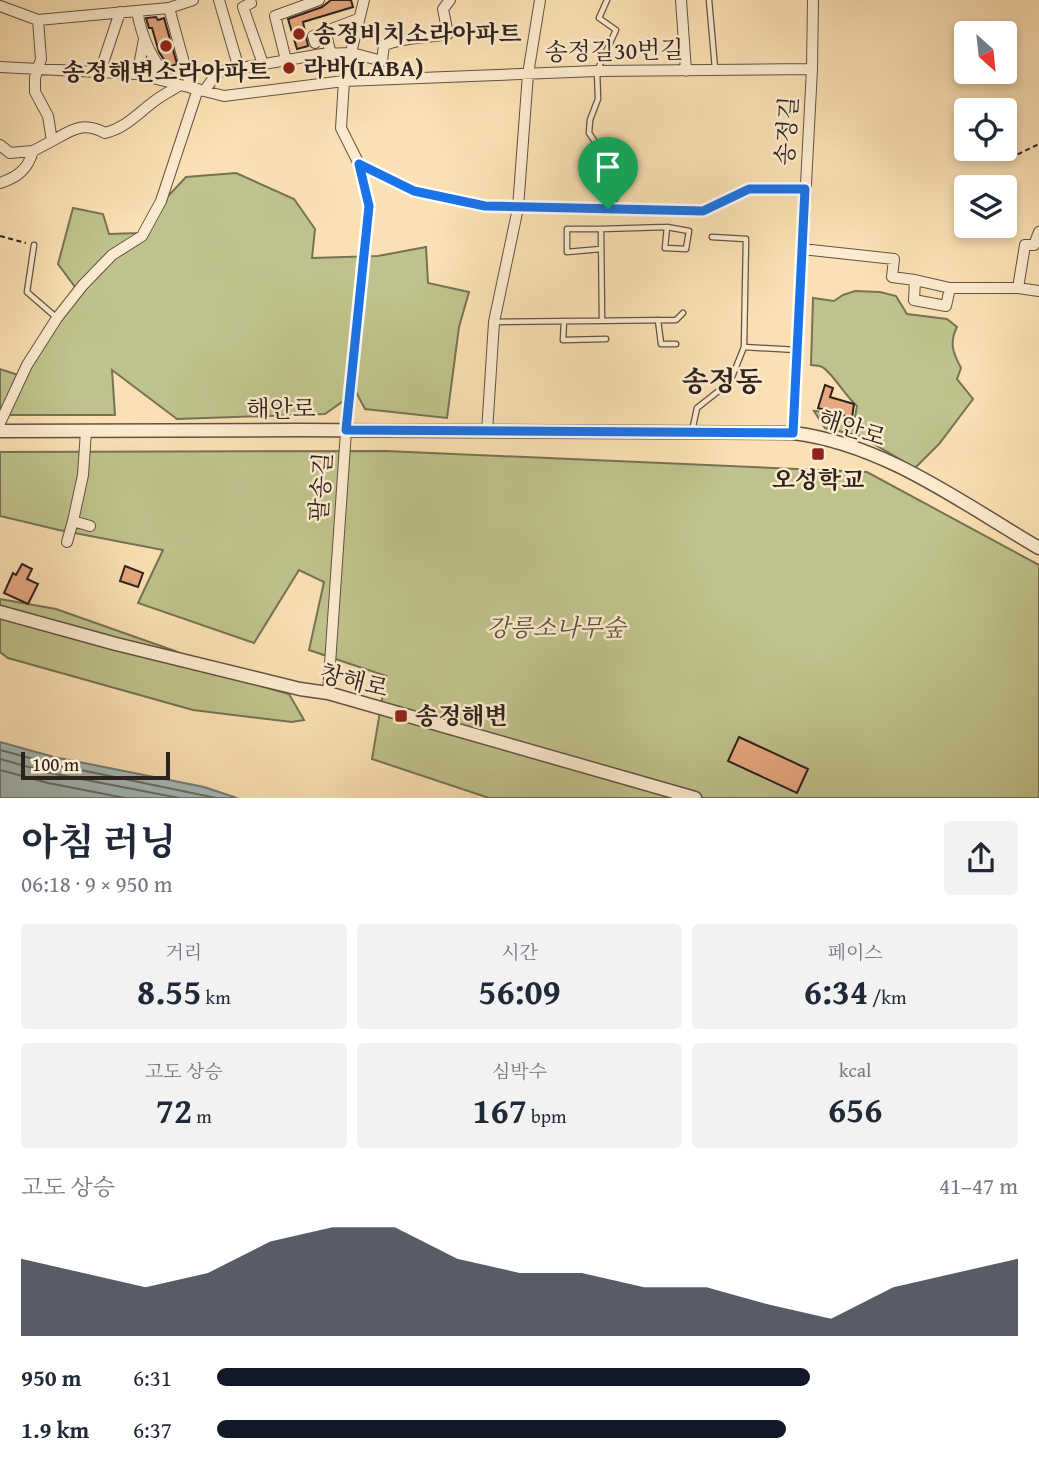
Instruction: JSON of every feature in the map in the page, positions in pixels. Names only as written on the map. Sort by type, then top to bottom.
[{"type":"street","points":[[0,6],[38,20],[169,8],[192,0]]},
{"type":"street","points":[[219,0],[239,69]]},
{"type":"street","points":[[250,0],[251,3],[243,7],[263,64]]},
{"type":"street","points":[[286,60],[275,16],[319,0]]},
{"type":"street","name":"팔송길","points":[[328,693],[346,430],[369,206],[359,164],[341,128],[344,81],[365,0]]},
{"type":"street","points":[[0,145],[10,153],[33,151],[75,128],[93,127],[105,133],[112,131],[127,124],[153,102],[218,72],[331,54],[352,53],[382,61],[384,45],[401,38],[448,34],[443,9],[450,0]]},
{"type":"street","points":[[487,432],[494,322],[518,208],[528,74],[540,0]]},
{"type":"street","points":[[681,0],[686,71]]},
{"type":"street","name":"송정길","points":[[793,433],[812,69],[813,0]]},
{"type":"street","points":[[0,424],[27,365],[57,318],[83,285],[112,255],[142,236],[161,201],[185,85],[169,8]]},
{"type":"street","points":[[137,10],[144,39],[153,60],[185,85]]},
{"type":"street","points":[[100,72],[120,12]]},
{"type":"street","points":[[315,43],[313,36],[358,19]]},
{"type":"street","points":[[38,20],[41,59],[35,78],[35,92],[48,116],[52,141]]},
{"type":"street","points":[[325,31],[331,54]]},
{"type":"street","points":[[144,39],[139,66],[185,85]]},
{"type":"street","name":"송정길30번길","points":[[0,67],[137,74],[224,96],[344,81],[597,71],[812,69]]},
{"type":"street","points":[[0,183],[22,173],[30,164],[33,151]]},
{"type":"street","points":[[359,164],[414,191],[485,206],[518,208],[703,211],[749,189],[805,189]]},
{"type":"street","points":[[1018,288],[1026,245],[1034,245],[1039,232]]},
{"type":"street","points":[[802,249],[894,259],[892,277],[950,288],[1018,288],[1039,291]]},
{"type":"street","points":[[915,281],[915,300],[946,306],[950,288]]},
{"type":"street","name":"해안로","points":[[0,431],[793,433],[832,440],[883,459],[1039,548]]},
{"type":"street","points":[[67,542],[83,475],[86,431]]},
{"type":"street","points":[[74,521],[90,526]]},
{"type":"street","name":"창해로","points":[[0,612],[116,644],[300,689],[328,693],[695,798]]},
{"type":"lane","points":[[607,0],[599,18],[616,30],[597,71],[598,99],[590,120],[589,133],[606,158],[620,191],[608,209]]},
{"type":"lane","points":[[709,0],[715,71]]},
{"type":"lane","points":[[601,249],[567,252],[567,229],[667,227],[689,231],[686,249],[665,248],[667,227]]},
{"type":"lane","points":[[601,229],[602,321]]},
{"type":"lane","points":[[692,432],[696,408],[730,382],[744,347],[746,239],[712,237]]},
{"type":"lane","points":[[34,245],[27,292],[57,318]]},
{"type":"lane","points":[[494,322],[676,320],[683,313]]},
{"type":"lane","points":[[658,320],[661,344],[676,344]]},
{"type":"lane","points":[[564,321],[563,340],[607,339]]},
{"type":"lane","points":[[744,347],[798,350]]},
{"type":"path","points":[[1017,155],[1039,144]]},
{"type":"path","points":[[0,236],[34,245]]},
{"type":"green space","points":[[236,173],[294,199],[315,229],[312,258],[378,256],[426,247],[428,283],[469,292],[459,327],[447,418],[365,409],[356,392],[325,414],[177,419],[112,370],[115,415],[0,415],[0,369],[18,375],[78,291],[58,264],[73,208],[103,214],[109,234],[140,233],[157,208],[186,177]]},
{"type":"green space","points":[[855,291],[896,296],[907,314],[947,319],[957,327],[953,343],[961,368],[957,379],[973,399],[939,444],[915,468],[860,436],[825,428],[814,411],[834,413],[838,420],[855,417],[857,406],[830,374],[821,366],[811,365],[813,298],[834,301]]},
{"type":"green space","name":"강릉소나무숲","points":[[386,451],[867,472],[1039,565],[1039,798],[489,798],[372,759],[386,676],[309,650],[324,582],[299,570],[254,643],[138,603],[163,550],[0,516],[0,452]]},
{"type":"green space","points":[[0,599],[56,609],[175,651],[226,676],[289,694],[304,720],[292,722],[193,710],[8,658],[0,652]]},
{"type":"water","points":[[0,742],[54,757],[204,787],[237,798],[0,798]]},
{"type":"building","name":"송정비치소라아파트","points":[[331,0],[351,0],[353,7],[303,22],[308,46],[297,49],[288,19],[322,7]]},
{"type":"building","name":"송정해변소라아파트","points":[[156,17],[158,20],[164,18],[177,64],[169,67],[159,52],[146,18]]},
{"type":"building","points":[[825,385],[833,388],[830,397],[854,404],[852,418],[818,408]]},
{"type":"building","points":[[22,564],[32,569],[27,579],[38,584],[28,604],[4,593],[13,573],[16,575]]},
{"type":"building","points":[[125,566],[143,573],[138,587],[120,581]]},
{"type":"building","points":[[739,737],[808,769],[797,793],[728,761]]},
{"type":"place","name":"송정비치소라아파트","points":[[299,34]]},
{"type":"place","name":"송정해변소라아파트","points":[[166,46]]},
{"type":"place","name":"라바(LABA)","points":[[289,68]]},
{"type":"place","name":"오성학교","points":[[818,454]]},
{"type":"place","name":"송정해변","points":[[401,716]]},
{"type":"district","name":"송정동","points":[[722,381]]},
{"type":"route","points":[[359,164],[414,191],[485,206],[608,209],[703,211],[749,189],[805,189],[793,433],[346,430],[369,206],[359,164]]}]
